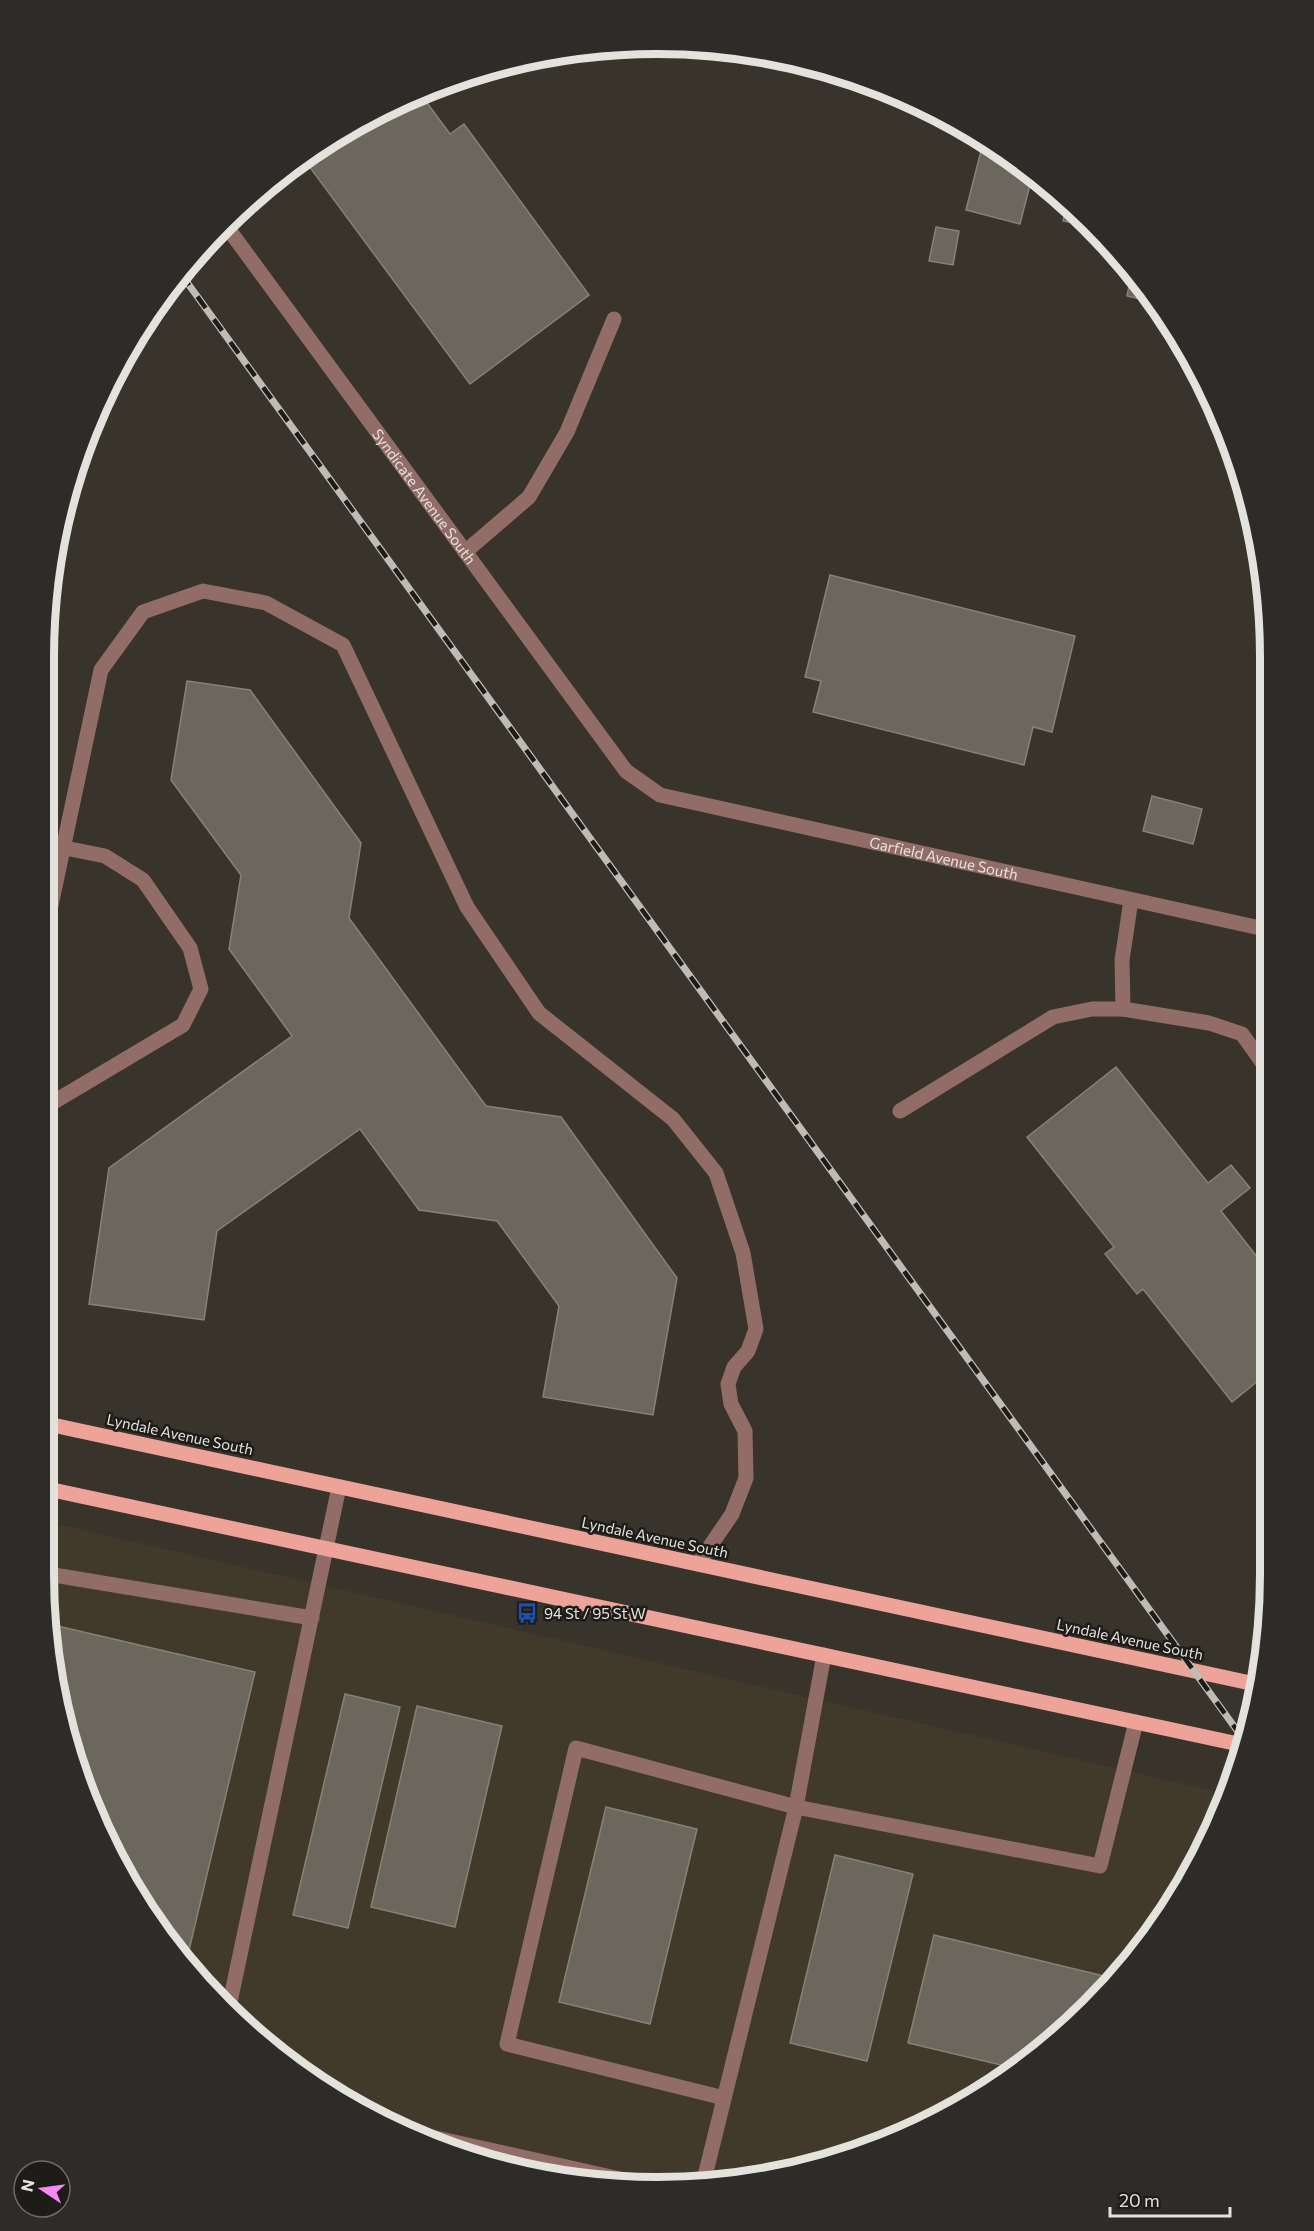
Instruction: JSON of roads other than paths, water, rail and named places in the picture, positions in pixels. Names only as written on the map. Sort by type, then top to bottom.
[{"type":"main road","name":"Lyndale Avenue South","points":[[54,1425],[1250,1683]]},
{"type":"main road","points":[[54,1490],[1235,1743]]},
{"type":"street","name":"Syndicate Avenue South","points":[[230,232],[626,771]]},
{"type":"street","points":[[465,552],[529,497],[567,432],[614,319]]},
{"type":"street","points":[[54,895],[101,670],[143,612],[203,591],[266,603],[343,645],[467,907],[539,1013],[673,1119],[716,1173],[743,1252],[756,1329],[748,1351],[734,1368],[728,1384],[731,1404],[746,1431],[746,1478],[732,1514],[698,1564]]},
{"type":"street","name":"Garfield Avenue South","points":[[626,771],[660,795],[1260,928]]},
{"type":"street","points":[[54,1102],[183,1024],[201,989],[190,948],[143,880],[105,856],[65,848]]},
{"type":"street","points":[[1123,1009],[1122,960],[1131,900]]},
{"type":"street","points":[[900,1112],[1053,1017],[1092,1009],[1123,1009],[1209,1023],[1242,1034],[1260,1059]]},
{"type":"street","points":[[231,2000],[339,1487]]},
{"type":"street","points":[[54,1575],[312,1618]]},
{"type":"street","points":[[705,2175],[796,1807],[824,1655]]},
{"type":"street","points":[[724,2098],[507,2044],[576,1748],[796,1807],[1100,1866],[1136,1722]]},
{"type":"street","points":[[457,2143],[597,2174]]},
{"type":"railway","points":[[186,281],[1238,1732]]},
{"type":"place","name":"94 St / 95 St W","points":[[527,1613]]}]
